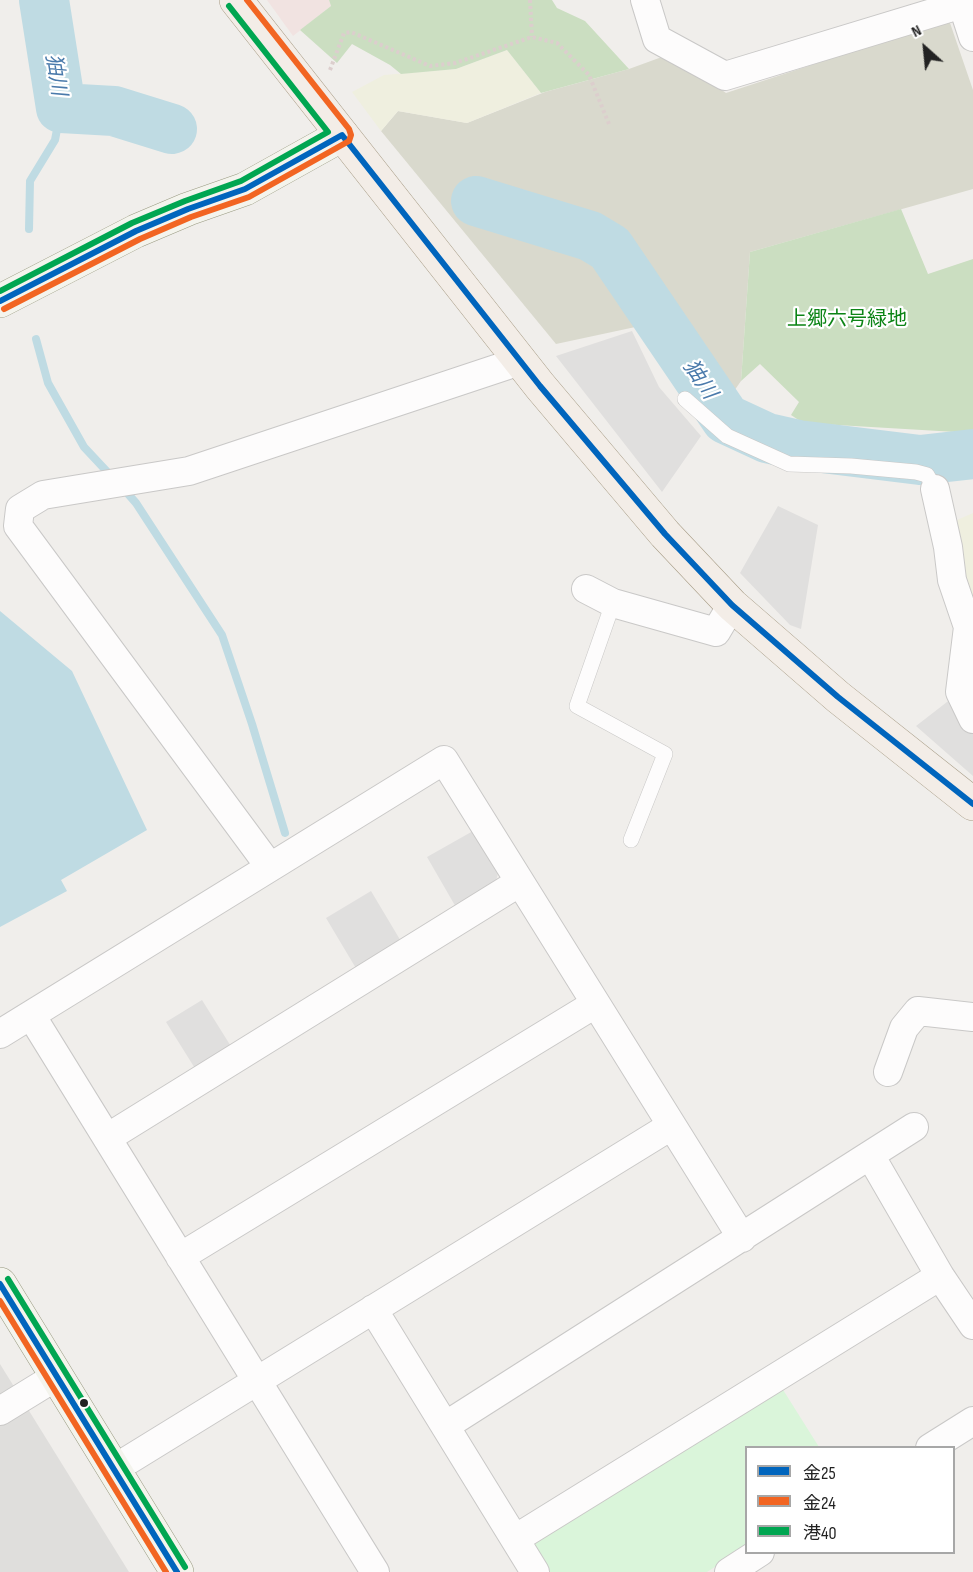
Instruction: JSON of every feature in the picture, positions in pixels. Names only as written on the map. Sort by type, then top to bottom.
[{"type":"main road","points":[[236,0],[520,361],[665,534],[732,604],[838,697],[973,804]]},
{"type":"street","points":[[645,0],[657,39],[725,76],[961,2],[973,37]]},
{"type":"street","points":[[0,301],[136,231],[244,189],[342,135]]},
{"type":"street","points":[[270,867],[18,526],[20,509],[43,495],[189,471],[520,361]]},
{"type":"street","points":[[935,489],[948,547],[952,580],[971,630],[960,692],[973,719]]},
{"type":"street","points":[[586,589],[613,603],[716,632],[732,604]]},
{"type":"street","points":[[0,1034],[444,760],[741,1238]]},
{"type":"street","points":[[107,1138],[520,882]]},
{"type":"street","points":[[180,1257],[595,1004]]},
{"type":"street","points":[[888,1072],[904,1028],[918,1011],[973,1017]]},
{"type":"street","points":[[31,1015],[375,1572]]},
{"type":"street","points":[[114,1469],[671,1126]]},
{"type":"street","points":[[445,1426],[914,1127]]},
{"type":"street","points":[[870,1155],[940,1276],[973,1326]]},
{"type":"street","points":[[515,1539],[940,1276]]},
{"type":"street","points":[[0,1284],[177,1572]]},
{"type":"street","points":[[373,1309],[535,1572]]},
{"type":"street","points":[[0,1411],[57,1376]]},
{"type":"street","points":[[933,1446],[973,1421]]},
{"type":"street","points":[[729,1572],[757,1554]]},
{"type":"lane","points":[[685,399],[727,436],[789,464],[851,466],[916,472],[927,475],[935,489]]},
{"type":"lane","points":[[613,603],[577,706],[665,754],[631,840]]},
{"type":"path","points":[[530,0],[532,38]]},
{"type":"path","points":[[329,75],[344,33],[351,32],[430,66],[455,63],[532,38],[557,43],[589,75],[609,124]]},
{"type":"shaded area","points":[[267,0],[329,0],[331,6],[293,36]]},
{"type":"shaded area","points":[[949,20],[973,90],[973,189],[750,252],[741,381],[716,417],[669,366],[640,326],[556,344],[381,131],[398,111],[467,123],[545,92],[629,69],[670,54],[726,93]]},
{"type":"shaded area","points":[[632,331],[659,387],[701,436],[662,492],[556,356]]},
{"type":"shaded area","points":[[778,506],[818,525],[801,629],[790,625],[740,573]]},
{"type":"shaded area","points":[[956,695],[973,734],[973,776],[916,726]]},
{"type":"shaded area","points":[[473,831],[498,873],[495,886],[457,909],[427,857]]},
{"type":"shaded area","points":[[371,891],[402,943],[357,970],[326,918]]},
{"type":"shaded area","points":[[202,1000],[232,1048],[196,1070],[166,1022]]},
{"type":"shaded area","points":[[0,1364],[129,1572],[0,1572]]},
{"type":"green space","points":[[329,0],[552,0],[557,8],[585,21],[629,69],[541,93],[507,50],[456,69],[401,74],[390,65],[352,44],[337,63],[300,30],[331,6]]},
{"type":"green space","points":[[507,50],[541,93],[467,123],[398,111],[381,131],[352,92],[384,75],[456,69]]},
{"type":"green space","name":"上郷六号緑地","points":[[901,209],[928,274],[973,259],[973,433],[803,423],[791,415],[799,402],[760,364],[741,381],[750,252]]},
{"type":"green space","points":[[973,513],[973,605],[962,561],[957,520]]},
{"type":"green space","points":[[780,1385],[818,1446],[745,1446],[745,1548],[707,1572],[542,1572],[523,1541]]},
{"type":"water","points":[[0,611],[72,671],[147,830],[61,880],[67,891],[0,927]]},
{"type":"waterway","name":"㹨川","points":[[44,0],[61,108],[114,111],[172,129]]},
{"type":"waterway","points":[[29,229],[30,181],[55,140],[61,108]]},
{"type":"waterway","name":"㹨川","points":[[476,201],[590,236],[610,248],[726,419],[767,438],[798,445],[920,460],[973,454]]},
{"type":"waterway","points":[[36,339],[48,383],[84,447],[113,478]]},
{"type":"waterway","points":[[122,487],[136,503],[222,635],[285,833]]},
{"type":"transit line","name":"金24","points":[[4,309],[140,239],[191,217],[249,197],[349,141],[351,135],[349,129],[247,0]]},
{"type":"transit line","name":"港40","points":[[0,291],[132,223],[241,181],[328,132],[229,6]]},
{"type":"transit line","name":"金25","points":[[0,301],[136,231],[188,209],[245,189],[342,135],[540,386],[665,534],[732,605],[838,697],[973,804]]},
{"type":"transit line","name":"港40","points":[[8,1279],[185,1567]]},
{"type":"transit line","name":"金25","points":[[0,1284],[177,1572]]},
{"type":"transit line","name":"金24","points":[[0,1301],[166,1572]]}]
